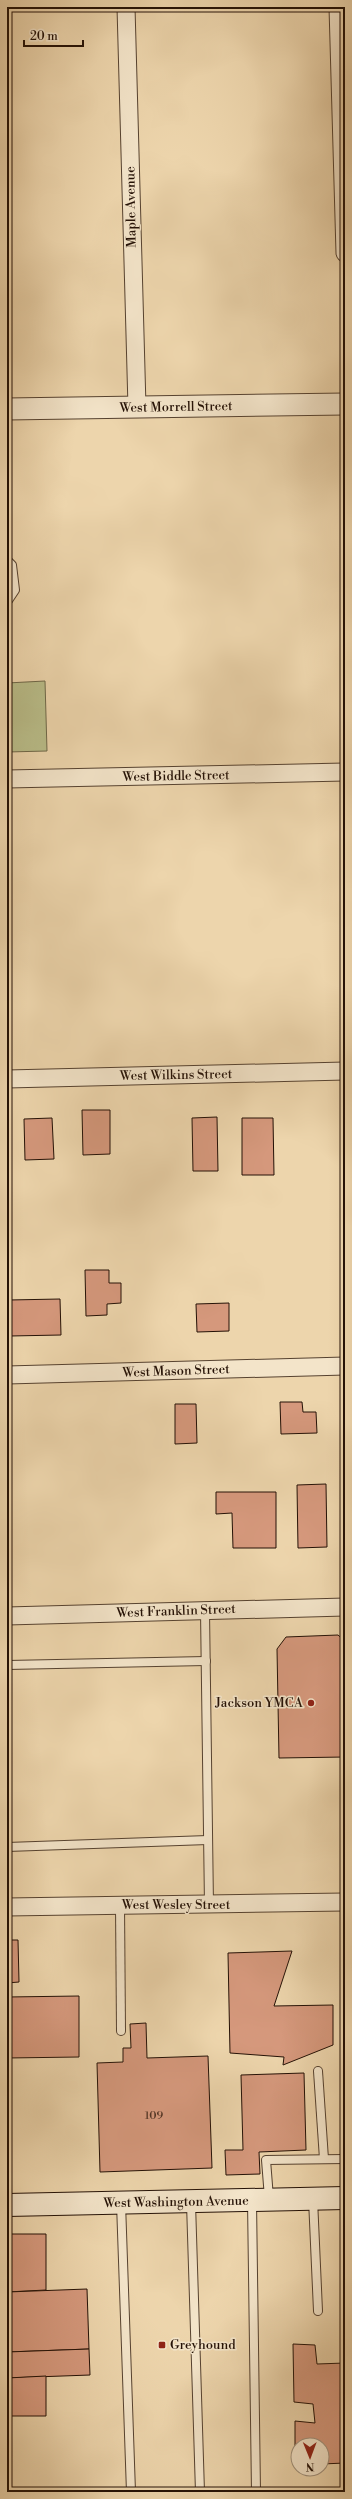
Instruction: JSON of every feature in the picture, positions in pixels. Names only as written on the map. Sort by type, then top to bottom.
[{"type":"main road","name":"West Washington Avenue","points":[[7,2205],[345,2198]]},
{"type":"street","name":"Maple Avenue","points":[[126,7],[137,407]]},
{"type":"street","points":[[338,7],[345,253]]},
{"type":"street","name":"West Morrell Street","points":[[7,409],[345,404]]},
{"type":"street","name":"West Biddle Street","points":[[7,779],[345,772]]},
{"type":"street","name":"West Wilkins Street","points":[[7,1079],[345,1071]]},
{"type":"street","name":"West Mason Street","points":[[7,1375],[345,1366]]},
{"type":"street","name":"West Franklin Street","points":[[7,1616],[345,1607]]},
{"type":"street","name":"West Wesley Street","points":[[7,1907],[345,1902]]},
{"type":"lane","points":[[7,560],[12,565],[15,590],[7,602]]},
{"type":"lane","points":[[205,1610],[209,1905]]},
{"type":"lane","points":[[7,1665],[206,1661]]},
{"type":"lane","points":[[7,1847],[208,1840]]},
{"type":"lane","points":[[120,1906],[121,2031]]},
{"type":"lane","points":[[318,2070],[324,2159]]},
{"type":"lane","points":[[256,2492],[261,2200],[266,2160],[345,2159]]},
{"type":"lane","points":[[313,2198],[318,2311]]},
{"type":"lane","points":[[191,2201],[200,2492]]},
{"type":"lane","points":[[121,2203],[131,2492]]},
{"type":"green space","points":[[45,681],[47,751],[7,752],[7,683]]},
{"type":"building","points":[[82,1110],[110,1110],[110,1154],[83,1155]]},
{"type":"building","points":[[217,1117],[218,1171],[193,1171],[192,1118]]},
{"type":"building","points":[[52,1118],[54,1159],[25,1160],[24,1119]]},
{"type":"building","points":[[242,1118],[273,1118],[274,1175],[242,1175]]},
{"type":"building","points":[[85,1270],[109,1270],[109,1283],[121,1283],[121,1303],[107,1304],[107,1315],[86,1316]]},
{"type":"building","points":[[60,1299],[61,1335],[10,1336],[9,1300]]},
{"type":"building","points":[[229,1303],[229,1331],[197,1332],[196,1304]]},
{"type":"building","points":[[280,1402],[302,1402],[303,1412],[316,1412],[317,1433],[281,1434]]},
{"type":"building","points":[[175,1404],[196,1404],[197,1443],[175,1444]]},
{"type":"building","points":[[326,1484],[327,1547],[298,1548],[297,1485]]},
{"type":"building","points":[[216,1492],[276,1492],[276,1548],[233,1548],[232,1513],[216,1514]]},
{"type":"building","name":"Jackson YMCA","points":[[338,1635],[345,1641],[345,1757],[279,1758],[277,1649],[286,1637]]},
{"type":"building","points":[[7,1940],[18,1940],[19,1982],[7,1983]]},
{"type":"building","points":[[292,1951],[274,2006],[333,2005],[333,2045],[283,2065],[284,2057],[230,2053],[228,1953]]},
{"type":"building","points":[[79,1996],[79,2057],[7,2058],[7,1997]]},
{"type":"building","points":[[146,2023],[147,2058],[208,2056],[212,2168],[100,2172],[97,2063],[123,2062],[123,2048],[131,2048],[130,2024]]},
{"type":"building","points":[[304,2073],[306,2150],[259,2152],[260,2174],[226,2175],[225,2150],[243,2150],[241,2075]]},
{"type":"building","points":[[7,2234],[46,2234],[46,2290],[7,2292]]},
{"type":"building","points":[[87,2289],[89,2349],[7,2352],[7,2292]]},
{"type":"building","points":[[293,2344],[315,2345],[317,2364],[345,2363],[345,2463],[330,2464],[330,2437],[295,2437],[295,2421],[315,2423],[313,2404],[294,2402]]},
{"type":"building","points":[[89,2349],[90,2375],[7,2378],[7,2352]]},
{"type":"building","points":[[46,2376],[46,2416],[7,2416],[7,2378]]},
{"type":"place","name":"Jackson YMCA","points":[[311,1703]]},
{"type":"place","name":"Greyhound","points":[[162,2345]]}]
